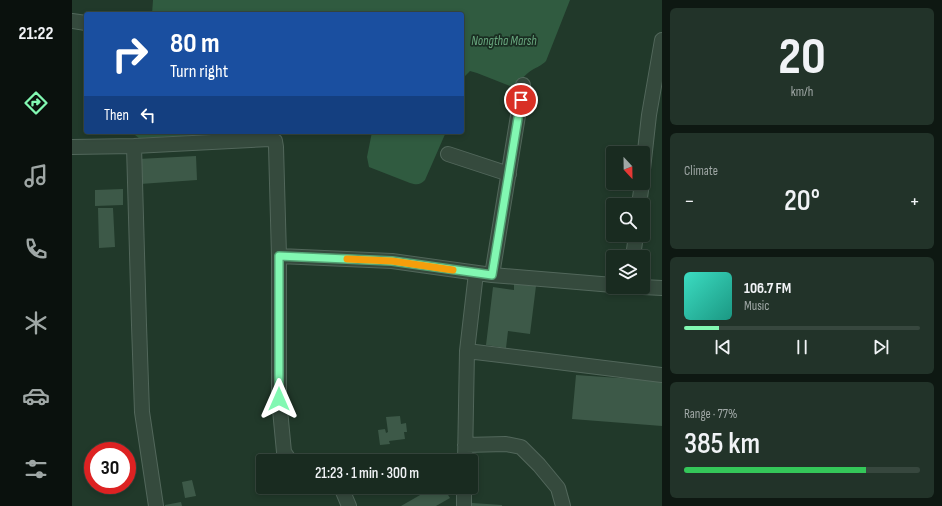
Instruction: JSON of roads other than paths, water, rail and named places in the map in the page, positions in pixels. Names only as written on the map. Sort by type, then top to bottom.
[{"type":"street","points":[[72,21],[84,23]]},
{"type":"street","points":[[649,146],[656,117],[662,40]]},
{"type":"street","points":[[492,275],[523,85]]},
{"type":"street","points":[[72,148],[275,141],[279,256],[279,399],[285,454]]},
{"type":"street","points":[[134,146],[142,412],[156,506]]},
{"type":"street","points":[[448,154],[509,174]]},
{"type":"street","points":[[279,256],[392,261],[492,275],[606,284]]},
{"type":"street","points":[[465,454],[467,351],[476,273]]},
{"type":"street","points":[[650,287],[662,288]]},
{"type":"street","points":[[467,351],[662,375]]},
{"type":"street","points":[[465,445],[506,444],[521,447],[539,465],[558,488],[563,506]]},
{"type":"street","points":[[344,494],[349,506]]},
{"type":"street","points":[[464,494],[464,506]]},
{"type":"water","name":"Nongtha Marsh","points":[[153,0],[570,0],[546,61],[510,86],[470,71],[464,77],[464,12],[152,12]]},
{"type":"water","points":[[134,134],[222,134],[139,138]]},
{"type":"water","points":[[372,134],[445,134],[425,180],[420,184],[410,183],[369,167],[367,157]]}]
